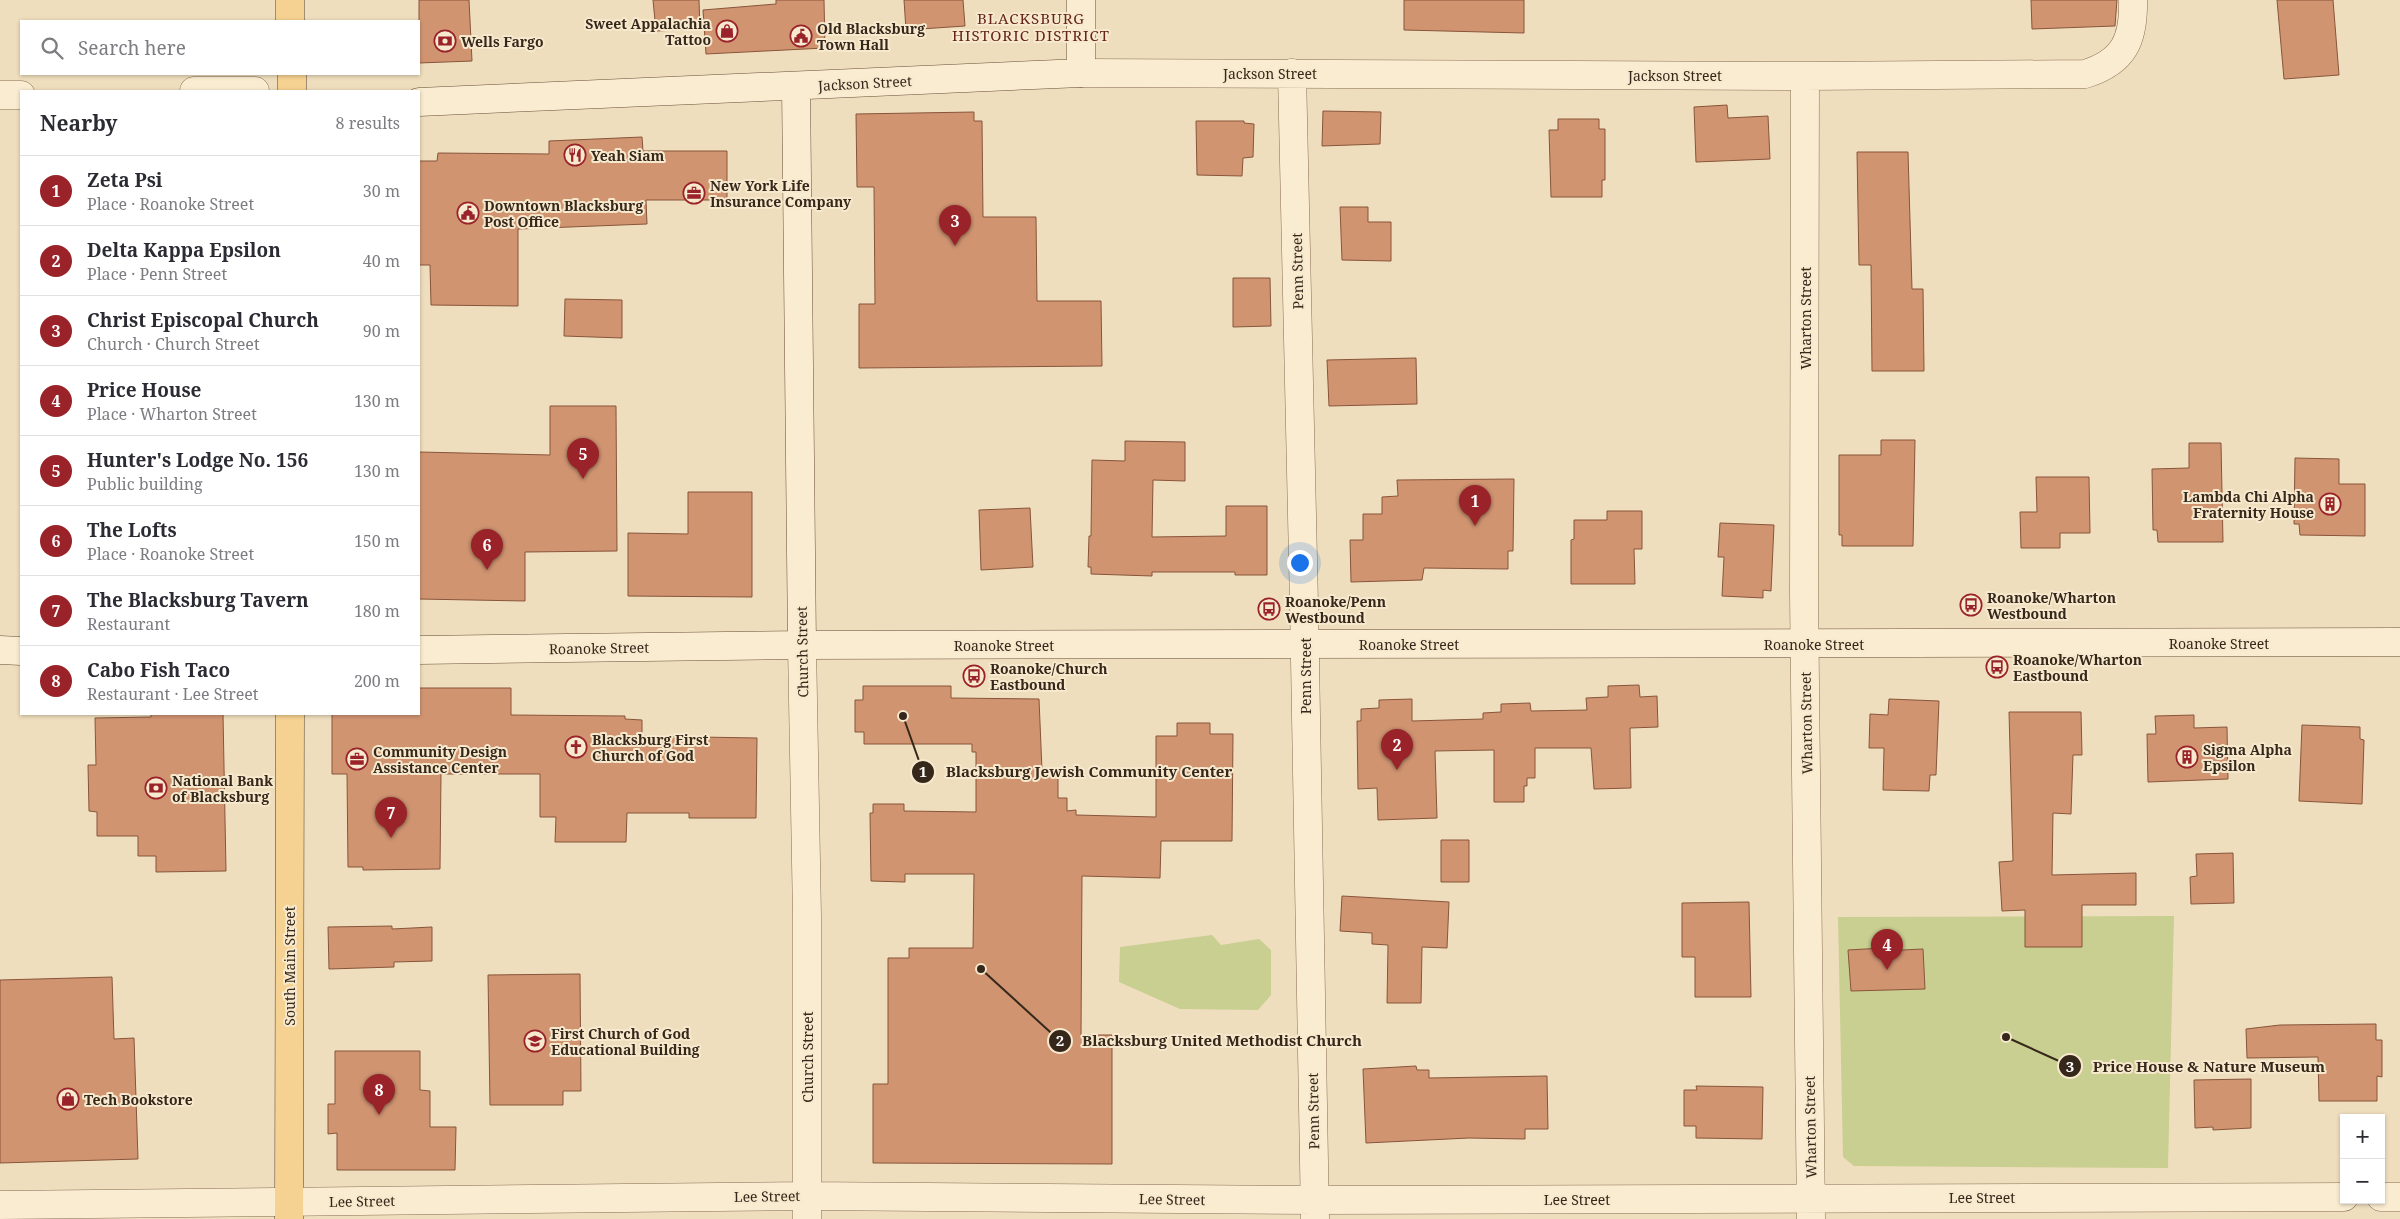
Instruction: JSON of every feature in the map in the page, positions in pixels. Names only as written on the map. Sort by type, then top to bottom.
[{"type":"main road","points":[[290,0],[290,20]]},
{"type":"main road","points":[[292,75],[292,90]]},
{"type":"main road","name":"South Main Street","points":[[289,1210],[290,715]]},
{"type":"street","points":[[1081,73],[1082,0]]},
{"type":"street","name":"Jackson Street","points":[[420,102],[1081,73],[1805,76],[2085,74],[2103,68],[2117,57],[2129,39],[2133,19],[2133,0]]},
{"type":"street","name":"Penn Street","points":[[1292,73],[1315,1210]]},
{"type":"street","name":"Wharton Street","points":[[1805,76],[1805,644],[1811,1208]]},
{"type":"street","name":"Church Street","points":[[796,86],[807,916],[807,1207]]},
{"type":"street","points":[[0,95],[20,95]]},
{"type":"street","name":"Roanoke Street","points":[[420,650],[802,645],[2400,642]]},
{"type":"street","points":[[0,650],[20,651]]},
{"type":"street","name":"Lee Street","points":[[0,1204],[289,1210],[807,1207],[1315,1210],[1811,1208],[2340,1197]]},
{"type":"street","points":[[2385,1197],[2400,1197]]},
{"type":"green space","points":[[2174,916],[2168,1168],[1854,1166],[1843,1157],[1838,917]]},
{"type":"green space","points":[[1212,935],[1221,945],[1259,939],[1271,950],[1271,995],[1258,1010],[1180,1009],[1119,982],[1120,947]]},
{"type":"building","name":"Wells Fargo","points":[[419,0],[469,0],[472,61],[420,63]]},
{"type":"building","points":[[653,0],[699,0],[700,29],[656,31]]},
{"type":"building","points":[[776,0],[824,0],[825,48],[706,54],[703,10],[776,4]]},
{"type":"building","points":[[904,0],[963,0],[965,26],[906,30]]},
{"type":"building","points":[[1404,0],[1524,0],[1524,33],[1404,30]]},
{"type":"building","points":[[2031,0],[2117,0],[2115,26],[2032,29]]},
{"type":"building","points":[[2277,0],[2333,0],[2339,75],[2284,79]]},
{"type":"building","points":[[1727,105],[1728,118],[1768,116],[1770,159],[1696,162],[1694,107]]},
{"type":"building","points":[[1323,111],[1381,112],[1380,144],[1322,146]]},
{"type":"building","points":[[974,112],[974,121],[982,121],[983,217],[1036,217],[1037,301],[1101,301],[1102,366],[859,368],[859,304],[875,304],[874,187],[857,187],[856,114]]},
{"type":"building","points":[[1558,119],[1599,119],[1599,129],[1605,129],[1605,180],[1602,180],[1602,197],[1551,197],[1549,130],[1558,130]]},
{"type":"building","points":[[1196,121],[1244,121],[1244,123],[1254,124],[1253,157],[1243,158],[1242,176],[1197,175]]},
{"type":"building","points":[[642,137],[643,151],[727,151],[727,200],[646,200],[647,224],[518,229],[518,306],[431,305],[430,265],[420,265],[420,161],[437,161],[438,153],[549,154],[549,141]]},
{"type":"building","points":[[1857,152],[1908,152],[1912,289],[1923,289],[1924,371],[1872,371],[1871,265],[1859,265]]},
{"type":"building","points":[[1340,207],[1368,207],[1368,222],[1391,222],[1391,261],[1342,260]]},
{"type":"building","points":[[1233,278],[1270,278],[1271,326],[1233,327]]},
{"type":"building","points":[[565,299],[622,300],[622,338],[564,336]]},
{"type":"building","points":[[1416,358],[1417,404],[1329,406],[1327,360]]},
{"type":"building","points":[[550,406],[616,406],[617,551],[525,552],[525,601],[420,599],[420,452],[550,455]]},
{"type":"building","points":[[1881,440],[1915,440],[1913,546],[1842,546],[1842,535],[1839,535],[1839,455],[1881,455]]},
{"type":"building","points":[[1125,441],[1185,442],[1185,481],[1153,480],[1152,537],[1226,536],[1226,506],[1267,506],[1267,575],[1235,575],[1235,572],[1152,572],[1152,576],[1091,574],[1091,567],[1088,567],[1089,536],[1091,536],[1092,460],[1125,461]]},
{"type":"building","points":[[2189,443],[2221,443],[2223,542],[2158,542],[2157,530],[2153,530],[2152,469],[2189,468]]},
{"type":"building","name":"Lambda Chi Alpha Fraternity House","points":[[2295,458],[2339,459],[2339,484],[2365,484],[2365,536],[2300,535],[2299,524],[2294,524]]},
{"type":"building","points":[[2036,477],[2089,477],[2090,533],[2060,533],[2060,548],[2021,548],[2020,512],[2037,512]]},
{"type":"building","points":[[1514,479],[1513,551],[1508,551],[1508,569],[1424,568],[1422,580],[1351,582],[1350,540],[1363,540],[1363,514],[1382,514],[1382,497],[1398,496],[1397,480]]},
{"type":"building","points":[[688,492],[752,492],[752,597],[628,596],[628,533],[688,534]]},
{"type":"building","points":[[1030,508],[1033,567],[981,570],[979,510]]},
{"type":"building","points":[[1607,511],[1642,511],[1642,549],[1634,549],[1635,584],[1571,584],[1571,540],[1574,539],[1574,520],[1607,520]]},
{"type":"building","points":[[1720,523],[1774,525],[1771,591],[1763,590],[1763,598],[1722,596],[1724,557],[1718,557]]},
{"type":"building","points":[[1639,685],[1640,697],[1657,696],[1658,727],[1630,728],[1631,788],[1594,789],[1591,748],[1535,748],[1535,778],[1527,778],[1527,786],[1524,786],[1524,802],[1494,802],[1494,750],[1435,751],[1437,818],[1378,820],[1377,788],[1358,789],[1357,721],[1361,721],[1361,709],[1379,708],[1379,700],[1412,699],[1412,721],[1483,719],[1483,713],[1501,712],[1501,704],[1530,703],[1531,711],[1587,710],[1586,698],[1608,697],[1608,686]]},
{"type":"building","points":[[863,686],[951,686],[951,698],[1039,699],[1042,770],[1058,770],[1058,798],[1067,798],[1067,811],[1076,810],[1076,815],[1156,817],[1156,736],[1177,736],[1177,723],[1210,723],[1210,734],[1233,734],[1232,841],[1161,841],[1160,878],[1082,876],[1081,1035],[1112,1035],[1112,1164],[873,1163],[873,1084],[888,1084],[888,958],[909,958],[909,948],[973,948],[974,874],[905,874],[905,882],[871,881],[870,813],[873,813],[873,804],[904,804],[904,811],[976,812],[976,752],[972,752],[972,744],[864,744],[864,732],[855,732],[855,700],[863,700]]},
{"type":"building","points":[[420,688],[511,688],[511,715],[625,716],[625,719],[642,720],[642,736],[757,738],[756,818],[689,818],[689,813],[627,813],[626,842],[555,842],[556,817],[540,817],[540,774],[441,774],[440,869],[363,870],[363,867],[348,867],[347,774],[332,774],[332,715],[420,715]]},
{"type":"building","points":[[1889,699],[1939,701],[1936,775],[1930,775],[1929,791],[1883,790],[1884,748],[1869,748],[1870,714],[1888,715]]},
{"type":"building","points":[[2009,712],[2081,712],[2082,755],[2073,755],[2071,814],[2053,813],[2052,875],[2136,873],[2136,905],[2082,905],[2082,947],[2025,947],[2025,910],[2002,911],[1999,862],[2013,861]]},
{"type":"building","name":"National Bank of Blacksburg","points":[[151,715],[223,715],[226,871],[156,872],[156,856],[138,856],[138,836],[97,836],[97,812],[89,811],[88,765],[96,765],[95,718],[151,717]]},
{"type":"building","name":"Sigma Alpha Epsilon","points":[[2194,715],[2194,728],[2227,727],[2228,779],[2148,782],[2147,734],[2156,734],[2155,716]]},
{"type":"building","points":[[2302,725],[2360,727],[2360,739],[2364,740],[2362,804],[2299,801]]},
{"type":"building","points":[[1441,840],[1469,840],[1469,882],[1441,882]]},
{"type":"building","points":[[2233,853],[2234,903],[2191,904],[2190,877],[2197,876],[2196,854]]},
{"type":"building","points":[[1342,896],[1449,902],[1447,948],[1422,947],[1421,1003],[1387,1003],[1388,945],[1372,944],[1372,933],[1340,931]]},
{"type":"building","points":[[1749,902],[1751,997],[1695,997],[1695,957],[1682,957],[1682,903]]},
{"type":"building","points":[[392,926],[392,929],[432,927],[432,961],[394,962],[394,967],[329,969],[328,927]]},
{"type":"building","points":[[1883,948],[1883,951],[1923,949],[1925,989],[1851,991],[1848,950]]},
{"type":"building","name":"First Church of God Educational Building","points":[[580,974],[581,1091],[563,1091],[563,1105],[490,1105],[488,975]]},
{"type":"building","name":"Tech Bookstore","points":[[112,977],[114,1039],[134,1038],[138,1159],[0,1163],[0,980]]},
{"type":"building","points":[[2376,1024],[2376,1040],[2382,1040],[2382,1077],[2377,1076],[2377,1101],[2319,1101],[2318,1057],[2247,1058],[2246,1029],[2280,1025]]},
{"type":"building","points":[[335,1051],[420,1051],[420,1090],[430,1091],[430,1127],[456,1127],[455,1170],[337,1170],[337,1133],[328,1134],[328,1104],[335,1104]]},
{"type":"building","points":[[1416,1066],[1417,1070],[1429,1070],[1429,1078],[1547,1076],[1548,1129],[1525,1129],[1525,1139],[1469,1138],[1366,1143],[1363,1069]]},
{"type":"building","points":[[2251,1079],[2251,1128],[2213,1130],[2213,1127],[2195,1128],[2194,1080]]},
{"type":"building","points":[[1696,1086],[1763,1087],[1762,1139],[1696,1138],[1696,1126],[1684,1126],[1684,1090],[1697,1090]]},
{"type":"place","name":"Sweet Appalachia Tattoo","points":[[727,31]]},
{"type":"place","name":"Old Blacksburg Town Hall","points":[[801,36]]},
{"type":"place","name":"Wells Fargo","points":[[445,41]]},
{"type":"place","name":"Yeah Siam","points":[[575,155]]},
{"type":"place","name":"New York Life Insurance Company","points":[[694,193]]},
{"type":"place","name":"Downtown Blacksburg Post Office","points":[[468,213]]},
{"type":"place","name":"Christ Episcopal Church","points":[[955,246]]},
{"type":"place","name":"Hunter's Lodge No. 156","points":[[583,479]]},
{"type":"place","name":"Lambda Chi Alpha Fraternity House","points":[[2330,504]]},
{"type":"place","name":"Zeta Psi","points":[[1475,526]]},
{"type":"place","name":"The Lofts","points":[[487,570]]},
{"type":"place","name":"Roanoke/Wharton Westbound","points":[[1971,605]]},
{"type":"place","name":"Roanoke/Penn Westbound","points":[[1269,609]]},
{"type":"place","name":"Roanoke/Wharton Eastbound","points":[[1997,667]]},
{"type":"place","name":"Roanoke/Church Eastbound","points":[[974,676]]},
{"type":"place","name":"Blacksburg Jewish Community Center","points":[[903,716]]},
{"type":"place","name":"Blacksburg First Church of God","points":[[576,747]]},
{"type":"place","name":"Sigma Alpha Epsilon","points":[[2187,757]]},
{"type":"place","name":"Community Design Assistance Center","points":[[357,759]]},
{"type":"place","name":"Delta Kappa Epsilon","points":[[1397,770]]},
{"type":"place","name":"National Bank of Blacksburg","points":[[156,788]]},
{"type":"place","name":"The Blacksburg Tavern","points":[[391,838]]},
{"type":"place","name":"Blacksburg United Methodist Church","points":[[981,969]]},
{"type":"place","name":"Price House","points":[[1887,970]]},
{"type":"place","name":"Price House & Nature Museum","points":[[2006,1037]]},
{"type":"place","name":"First Church of God Educational Building","points":[[535,1041]]},
{"type":"place","name":"Tech Bookstore","points":[[68,1099]]},
{"type":"place","name":"Cabo Fish Taco","points":[[379,1115]]},
{"type":"district","name":"BLACKSBURG HISTORIC DISTRICT","points":[[1031,26]]}]
